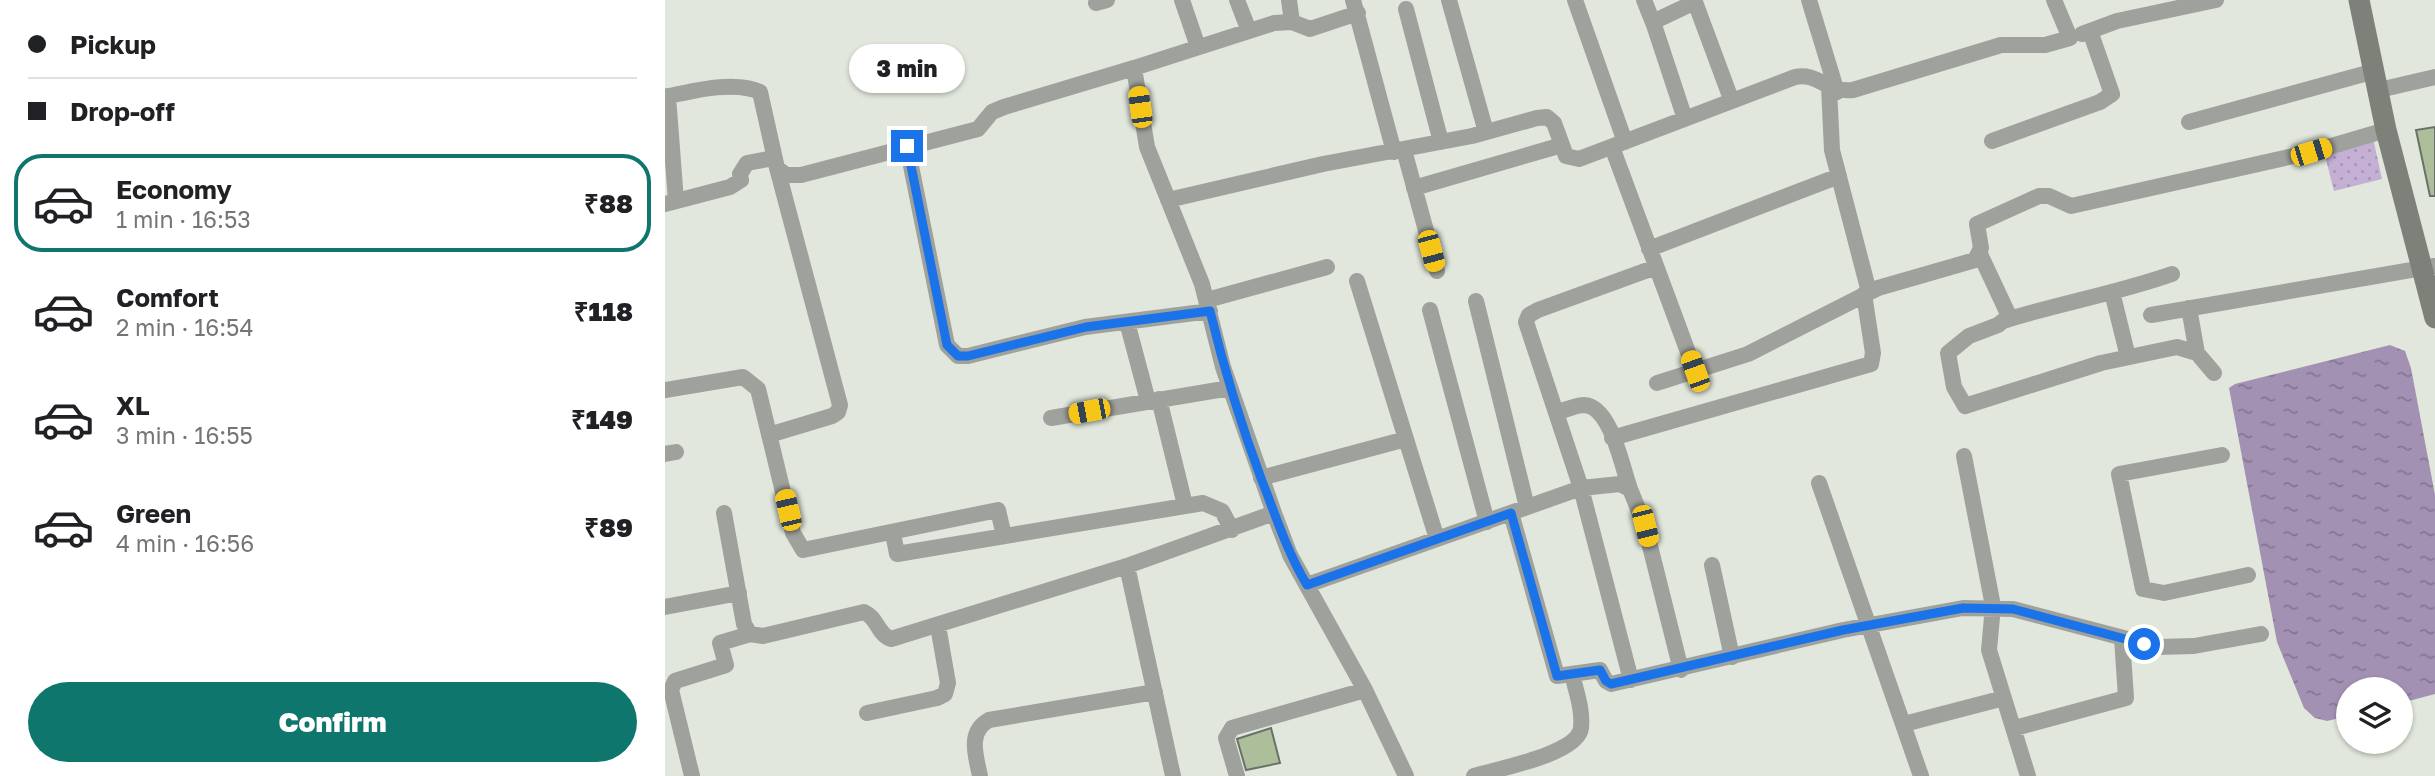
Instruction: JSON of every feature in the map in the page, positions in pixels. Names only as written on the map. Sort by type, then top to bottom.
[{"type":"main road","points":[[2359,0],[2386,130],[2429,268],[2435,318]]},
{"type":"street","points":[[1182,0],[1198,47]]},
{"type":"street","points":[[1237,0],[1249,31]]},
{"type":"street","points":[[1289,0],[1292,22]]},
{"type":"street","points":[[1449,0],[1486,132]]},
{"type":"street","points":[[1575,0],[1649,249],[1695,371]]},
{"type":"street","points":[[1644,0],[1685,119]]},
{"type":"street","points":[[1612,438],[1871,364],[1873,353],[1867,293],[1830,137],[1833,90],[1809,0]]},
{"type":"street","points":[[2055,0],[2070,38]]},
{"type":"street","points":[[1168,200],[1548,117],[1554,123],[1566,156],[1572,160],[1619,145],[1731,99],[1804,75],[1833,90],[1853,90],[2001,45],[2045,45],[2117,21],[2216,0]]},
{"type":"street","points":[[1654,25],[1657,20],[1699,1],[1731,99]]},
{"type":"street","points":[[776,163],[786,176],[801,175],[978,129],[992,112],[1004,107],[1274,23],[1292,22],[1310,29],[1356,6],[1399,151],[1414,188],[1437,271]]},
{"type":"street","points":[[1406,9],[1441,142]]},
{"type":"street","points":[[1992,141],[2100,102],[2112,94],[2091,31]]},
{"type":"street","points":[[1134,68],[1147,147],[1209,306],[1230,388],[1274,513],[1307,585],[1365,690],[1406,776]]},
{"type":"street","points":[[2189,122],[2377,80],[2435,77]]},
{"type":"street","points":[[769,435],[832,416],[838,412],[840,405],[760,92],[734,87],[667,96],[671,202],[730,187],[741,180],[740,174],[747,163],[776,163]]},
{"type":"street","points":[[2006,320],[2008,316],[1980,254],[1977,224],[2039,196],[2049,196],[2071,206],[2311,152],[2386,130]]},
{"type":"street","points":[[1414,188],[1562,145]]},
{"type":"street","points":[[907,146],[950,351],[968,356],[1086,327],[1209,306],[1327,267]]},
{"type":"street","points":[[1649,249],[1839,176]]},
{"type":"street","points":[[1657,383],[1748,354],[1867,293],[1965,265],[1980,254]]},
{"type":"street","points":[[1631,680],[1581,488],[1526,322],[1529,315],[1656,267]]},
{"type":"street","points":[[2151,315],[2429,268]]},
{"type":"street","points":[[2172,274],[2006,320],[1969,336],[1948,352],[1954,387],[1965,406],[2101,363],[2177,347],[2197,353]]},
{"type":"street","points":[[1357,281],[1437,539]]},
{"type":"street","points":[[2112,292],[2128,357]]},
{"type":"street","points":[[1476,301],[1527,507]]},
{"type":"street","points":[[2189,308],[2197,353],[2214,373]]},
{"type":"street","points":[[1430,310],[1487,522]]},
{"type":"street","points":[[1127,322],[1154,400],[1185,505]]},
{"type":"street","points":[[665,390],[743,377],[752,381],[758,389],[793,533],[803,550],[997,510],[1004,536]]},
{"type":"street","points":[[1051,418],[1230,388]]},
{"type":"street","points":[[1557,412],[1582,405],[1591,406],[1602,415],[1645,526],[1681,670]]},
{"type":"street","points":[[1261,478],[1406,439]]},
{"type":"street","points":[[2222,455],[2119,474],[2143,589],[2164,593],[2248,575]]},
{"type":"street","points":[[1964,456],[1993,606],[1989,650],[2028,776]]},
{"type":"street","points":[[1819,483],[1921,776]]},
{"type":"street","points":[[1307,585],[1581,488],[1620,484],[1630,489]]},
{"type":"street","points":[[893,533],[897,554],[1185,505],[1213,505],[1222,511],[1232,530]]},
{"type":"street","points":[[724,513],[744,624],[750,634]]},
{"type":"street","points":[[692,776],[671,690],[675,681],[726,665],[720,643],[750,634],[762,636],[864,612],[872,615],[882,634],[891,639],[1127,566],[1274,513]]},
{"type":"street","points":[[1511,513],[1555,673],[1561,676],[1600,670],[1608,684],[1963,608],[1993,606],[2172,648],[2261,634]]},
{"type":"street","points":[[1712,565],[1732,657]]},
{"type":"street","points":[[1127,566],[1173,776]]},
{"type":"street","points":[[665,607],[739,593]]},
{"type":"street","points":[[867,713],[945,694],[949,683],[938,626]]},
{"type":"street","points":[[2015,728],[2126,698],[2122,638]]},
{"type":"street","points":[[1474,776],[1547,755],[1577,738],[1581,730],[1581,711],[1572,674]]},
{"type":"street","points":[[1237,776],[1226,738],[1232,728],[1365,690]]},
{"type":"street","points":[[980,776],[974,749],[976,733],[979,726],[989,720],[1155,692]]},
{"type":"street","points":[[1905,724],[2004,698]]},
{"type":"shaded area","points":[[2373,138],[2382,179],[2334,191],[2324,152]]},
{"type":"water","points":[[2390,345],[2405,351],[2411,368],[2435,495],[2435,694],[2413,700],[2413,677],[2336,677],[2336,719],[2327,721],[2315,718],[2304,708],[2277,642],[2229,388],[2235,384]]},
{"type":"building","points":[[2435,127],[2435,196],[2430,196],[2416,130]]},
{"type":"building","points":[[1271,728],[1280,763],[1246,770],[1237,739]]},
{"type":"route","points":[[907,146],[947,345],[950,351],[958,356],[968,356],[1086,327],[1210,311],[1223,367],[1253,456],[1290,555],[1307,585],[1511,513],[1557,676],[1600,670],[1608,684],[1611,684],[1681,670],[1843,630],[1963,608],[1993,606],[2144,644]]}]
